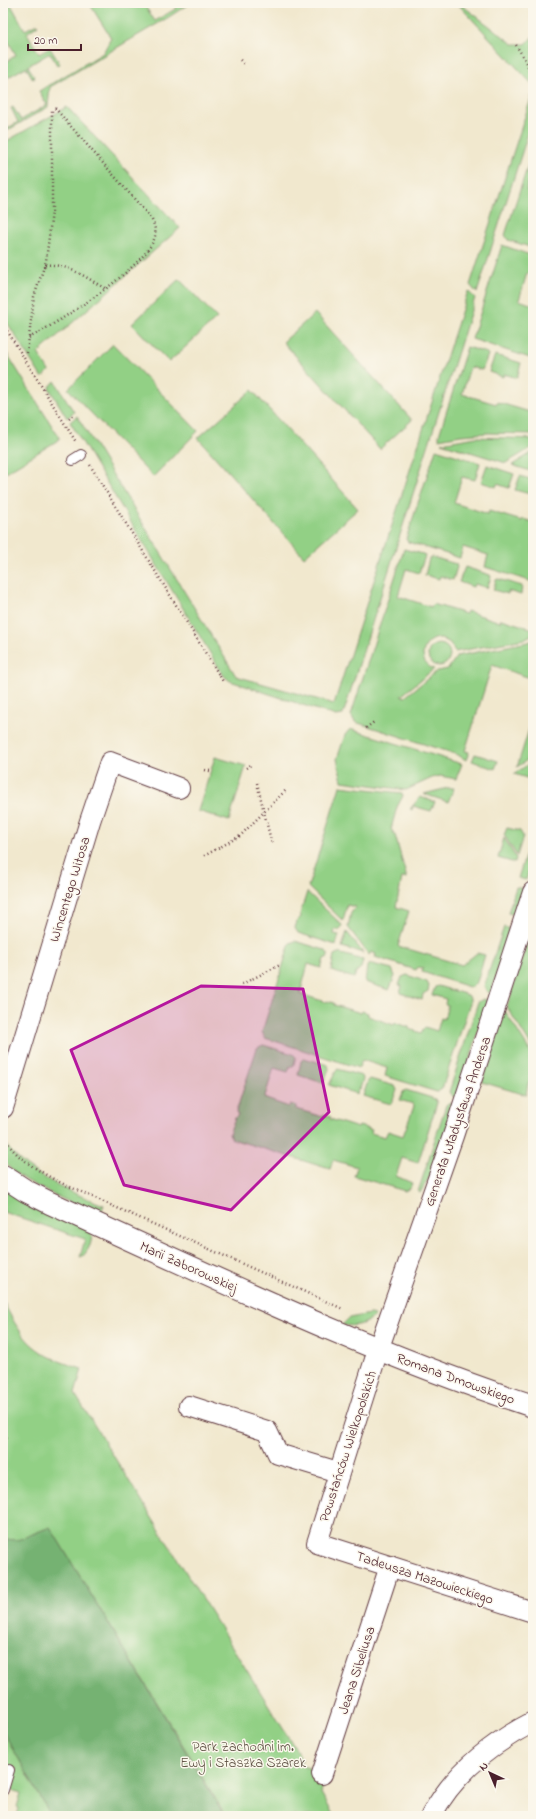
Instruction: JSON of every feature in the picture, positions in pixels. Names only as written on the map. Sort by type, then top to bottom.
[{"type":"street","name":"Wincentego Witosa","points":[[3,1108],[6,1090],[90,821],[110,762],[179,788]]},
{"type":"street","name":"Generała Władysława Andersa","points":[[378,1350],[453,1136],[533,892]]},
{"type":"street","name":"Marii Zaborowskiej","points":[[3,1176],[26,1191],[57,1206],[378,1350]]},
{"type":"street","name":"Romana Dmowskiego","points":[[378,1350],[466,1384],[533,1406]]},
{"type":"street","name":"Powstańców Wielkopolskich","points":[[317,1543],[338,1472],[378,1350]]},
{"type":"street","points":[[189,1406],[267,1431],[278,1454],[338,1472]]},
{"type":"street","name":"Tadeusza Mazowieckiego","points":[[317,1543],[533,1612]]},
{"type":"street","name":"Jeana Sibeliusa","points":[[322,1774],[390,1566]]},
{"type":"street","points":[[431,1816],[448,1789],[462,1772],[505,1737],[533,1722]]},
{"type":"lane","points":[[3,1790],[9,1770]]},
{"type":"path","points":[[516,45],[527,63],[533,84]]},
{"type":"path","points":[[240,60],[244,64]]},
{"type":"path","points":[[27,353],[34,297],[45,265],[52,212],[53,108],[154,223],[155,234],[149,247],[126,273],[106,289],[53,325],[29,338]]},
{"type":"path","points":[[45,265],[52,264],[66,267],[106,289]]},
{"type":"path","points":[[3,324],[77,443]]},
{"type":"path","points":[[69,419],[75,414]]},
{"type":"path","points":[[89,463],[224,683]]},
{"type":"path","points":[[366,728],[374,722]]},
{"type":"path","points":[[246,768],[251,765]]},
{"type":"path","points":[[205,770],[210,771]]},
{"type":"path","points":[[257,784],[272,845]]},
{"type":"path","points":[[204,856],[240,836],[286,790]]},
{"type":"path","points":[[242,984],[280,965]]},
{"type":"path","points":[[3,1130],[6,1132],[8,1143],[18,1154],[34,1167],[57,1181],[343,1309]]},
{"type":"path","points":[[3,1439],[10,1436]]},
{"type":"highlighted area","points":[[201,986],[303,989],[329,1112],[231,1210],[124,1185],[71,1050]]},
{"type":"green space","points":[[3,3],[10,3],[25,30],[37,24],[38,25],[27,33],[39,54],[50,48],[60,64],[57,65],[50,53],[28,66],[35,78],[33,79],[26,67],[3,80],[3,64],[16,55],[3,32]]},
{"type":"green space","points":[[89,3],[143,3],[155,21],[177,8],[174,3],[190,3],[169,17],[50,87],[48,107],[3,133],[3,131],[18,122],[11,108],[13,107],[21,120],[47,105],[39,91],[103,53],[111,38]]},
{"type":"green space","points":[[457,3],[513,44],[526,44],[533,36],[533,85]]},
{"type":"green space","points":[[532,95],[533,118],[477,293],[470,285]]},
{"type":"green space","points":[[67,107],[180,228],[38,353],[49,371],[42,378],[3,316],[3,143]]},
{"type":"green space","points":[[533,150],[533,168],[526,190],[533,193],[533,248],[508,240],[505,235]]},
{"type":"green space","points":[[502,245],[533,256],[533,275],[527,273],[519,300],[533,305],[533,359],[472,339]]},
{"type":"green space","points":[[179,279],[217,318],[169,362],[132,324]]},
{"type":"green space","points":[[468,291],[475,298],[343,715],[336,716],[230,681],[224,676],[70,422],[77,416],[236,676],[334,704]]},
{"type":"green space","points":[[315,313],[412,420],[380,449],[283,342]]},
{"type":"green space","points":[[113,344],[198,431],[153,477],[68,389]]},
{"type":"green space","points":[[3,347],[60,439],[3,474]]},
{"type":"green space","points":[[467,347],[487,353],[488,355],[482,370],[470,367],[462,394],[496,404],[497,402],[530,412],[531,409],[533,410],[533,434],[488,433],[461,435],[439,439]]},
{"type":"green space","points":[[495,355],[521,363],[517,378],[504,374],[503,377],[489,372]]},
{"type":"green space","points":[[55,381],[74,412],[67,418],[49,388]]},
{"type":"green space","points":[[252,390],[358,509],[304,557],[198,438]]},
{"type":"green space","points":[[476,437],[533,439],[533,447],[506,463],[441,443]]},
{"type":"green space","points":[[436,449],[480,463],[475,480],[462,477],[454,503],[488,514],[489,511],[522,521],[523,519],[533,522],[533,582],[485,567],[488,555],[463,547],[460,558],[408,542],[406,539]]},
{"type":"green space","points":[[533,452],[533,472],[512,465]]},
{"type":"green space","points":[[487,465],[514,474],[509,488],[497,484],[496,487],[481,482]]},
{"type":"green space","points":[[520,476],[533,480],[533,492],[530,491],[530,494],[515,490]]},
{"type":"green space","points":[[404,549],[423,554],[425,556],[419,573],[406,569],[398,596],[431,607],[433,604],[466,614],[467,611],[500,622],[501,619],[533,629],[533,634],[524,639],[455,652],[450,643],[441,638],[435,639],[426,646],[423,656],[428,666],[434,669],[401,696],[405,697],[437,671],[448,669],[457,656],[533,640],[533,679],[492,665],[465,751],[469,752],[466,760],[458,755],[355,722],[351,715]]},
{"type":"green space","points":[[432,557],[456,564],[457,567],[453,580],[440,576],[439,579],[425,575],[429,559]]},
{"type":"green space","points":[[465,567],[490,575],[491,577],[487,588],[475,584],[473,587],[459,582]]},
{"type":"green space","points":[[498,579],[522,586],[521,595],[508,591],[508,594],[493,590],[496,580]]},
{"type":"green space","points":[[439,644],[447,647],[450,655],[447,663],[439,666],[431,663],[428,655],[431,647]]},
{"type":"green space","points":[[532,720],[533,756],[517,767]]},
{"type":"green space","points":[[350,729],[462,764],[456,779],[440,776],[406,790],[342,781],[337,759],[345,735]]},
{"type":"green space","points":[[475,754],[498,761],[495,769],[472,761]]},
{"type":"green space","points":[[215,757],[246,766],[229,821],[198,811]]},
{"type":"green space","points":[[533,761],[533,780],[514,774]]},
{"type":"green space","points":[[340,786],[402,793],[403,796],[397,807],[391,829],[395,835],[406,875],[406,878],[402,878],[396,907],[409,911],[398,946],[462,965],[477,953],[485,955],[477,982],[472,987],[422,972],[423,968],[418,967],[416,970],[375,957],[376,954],[371,952],[369,955],[348,927],[351,913],[356,907],[347,905],[343,921],[308,887]]},
{"type":"green space","points":[[454,788],[448,802],[424,794]]},
{"type":"green space","points":[[420,797],[435,802],[431,811],[413,806],[412,810],[410,809]]},
{"type":"green space","points":[[507,828],[520,831],[523,836],[517,856],[504,835]]},
{"type":"green space","points":[[533,832],[533,860],[526,880],[518,878]]},
{"type":"green space","points":[[504,838],[516,858],[515,863],[498,858]]},
{"type":"green space","points":[[516,887],[524,889],[515,915],[508,913]]},
{"type":"green space","points":[[307,892],[342,925],[340,930],[335,929],[334,934],[339,935],[336,945],[298,933],[295,928],[297,921],[301,917],[300,914]]},
{"type":"green space","points":[[504,927],[511,929],[491,993],[487,992],[484,986]]},
{"type":"green space","points":[[347,932],[363,953],[342,947]]},
{"type":"green space","points":[[295,941],[325,950],[328,954],[328,957],[324,959],[321,968],[308,964],[300,994],[334,1003],[334,1005],[361,1013],[362,1011],[368,1013],[368,1016],[394,1025],[395,1023],[409,1027],[409,1029],[421,1033],[425,1027],[437,1031],[441,1018],[444,1019],[448,1005],[445,1004],[446,999],[432,995],[435,987],[438,986],[468,995],[470,998],[470,1003],[442,1089],[437,1092],[385,1076],[387,1068],[362,1060],[359,1068],[265,1038],[262,1032],[290,943]]},
{"type":"green space","points":[[527,941],[533,954],[533,1049],[507,1007]]},
{"type":"green space","points":[[338,953],[363,960],[361,968],[357,971],[354,978],[331,971],[334,955]]},
{"type":"green space","points":[[372,964],[392,969],[395,976],[389,990],[365,982],[367,966]]},
{"type":"green space","points":[[407,975],[427,982],[429,986],[428,991],[423,994],[422,1000],[400,993],[402,986],[399,985],[402,977]]},
{"type":"green space","points":[[483,999],[488,1000],[458,1098],[452,1096],[449,1092],[478,1002]]},
{"type":"green space","points":[[505,1011],[533,1056],[533,1077],[528,1084],[526,1095],[482,1082]]},
{"type":"green space","points":[[263,1045],[293,1054],[296,1057],[293,1067],[290,1067],[288,1072],[274,1068],[265,1096],[266,1099],[289,1107],[290,1104],[296,1106],[296,1109],[323,1117],[324,1115],[331,1117],[330,1119],[358,1128],[359,1126],[372,1130],[371,1133],[385,1137],[388,1131],[403,1136],[414,1106],[413,1104],[400,1100],[403,1092],[406,1090],[435,1099],[437,1103],[418,1163],[402,1158],[396,1176],[412,1183],[410,1188],[405,1191],[354,1176],[357,1167],[333,1160],[330,1169],[232,1139],[229,1134],[235,1118],[238,1115],[236,1112],[257,1048]]},
{"type":"green space","points":[[304,1058],[328,1065],[329,1069],[323,1083],[298,1075],[301,1061]]},
{"type":"green space","points":[[337,1069],[362,1076],[363,1079],[357,1094],[329,1085]]},
{"type":"green space","points":[[370,1079],[395,1086],[397,1090],[391,1104],[363,1096]]},
{"type":"green space","points":[[450,1102],[456,1104],[435,1168],[420,1193],[418,1192],[446,1105]]},
{"type":"green space","points":[[3,1139],[20,1161],[33,1171],[48,1180],[104,1205],[101,1212],[97,1214],[75,1205],[20,1176],[10,1168],[3,1159]]},
{"type":"green space","points":[[3,1188],[91,1232],[90,1245],[87,1251],[80,1257],[85,1239],[3,1212]]},
{"type":"green space","name":"Park Zachodni im. Ewy i Staszka Szarek","points":[[3,1301],[18,1328],[33,1346],[53,1358],[82,1369],[75,1394],[302,1759],[301,1765],[326,1775],[321,1793],[334,1816],[226,1816],[50,1527],[18,1540],[3,1539]]},
{"type":"green space","points":[[370,1314],[375,1315],[364,1323],[352,1326],[342,1325],[349,1318]]},
{"type":"green space","points":[[50,1527],[225,1816],[51,1816],[3,1731],[3,1539],[18,1540]]},
{"type":"green space","points":[[3,1731],[51,1816],[17,1816],[19,1808],[17,1807],[21,1793],[11,1790],[17,1769],[3,1765]]}]
